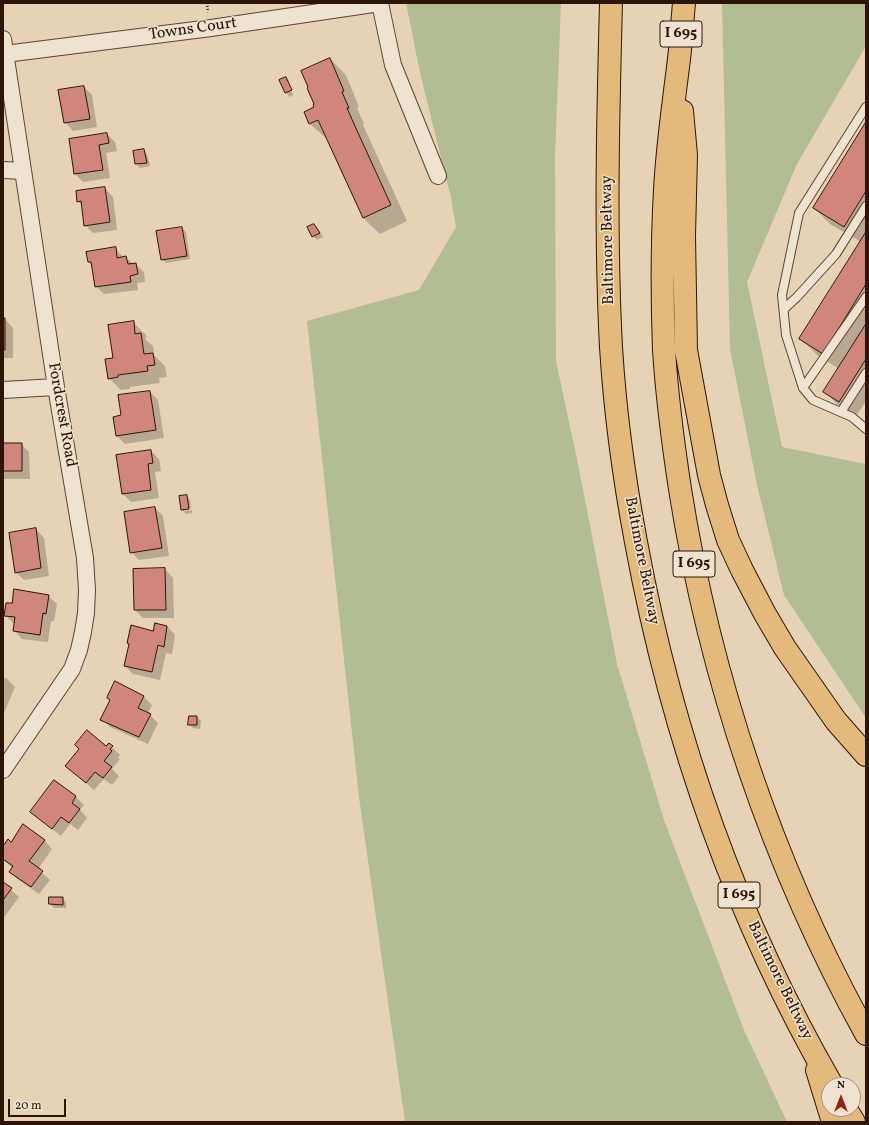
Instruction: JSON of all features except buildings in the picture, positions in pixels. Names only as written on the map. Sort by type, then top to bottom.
[{"type":"highway","name":"Baltimore Beltway","points":[[611,3],[607,140],[611,348],[620,447],[643,582],[669,690],[700,792],[736,889],[763,952],[808,1044],[827,1077]]},
{"type":"highway","name":"I 695","points":[[684,3],[679,65],[672,114],[665,188],[664,352],[670,416],[687,528],[701,598],[718,668],[750,770],[787,872],[847,1000],[866,1034]]},
{"type":"highway","points":[[679,65],[686,155],[684,236],[686,350],[709,475],[728,540],[765,614],[785,648],[836,721],[866,755]]},
{"type":"highway","points":[[808,1044],[833,1122]]},
{"type":"street","name":"Towns Court","points":[[4,47],[211,28],[380,3],[393,65],[438,176]]},
{"type":"street","name":"Fordcrest Road","points":[[3,770],[72,670],[79,650],[86,613],[87,590],[85,558],[56,387],[4,47]]},
{"type":"street","points":[[3,170],[23,171]]},
{"type":"street","points":[[3,390],[56,387]]},
{"type":"lane","points":[[866,107],[799,213],[782,295],[786,335],[803,388],[814,400],[852,417],[866,429]]},
{"type":"lane","points":[[784,309],[836,254],[866,206]]},
{"type":"lane","points":[[803,388],[866,297]]},
{"type":"lane","points":[[841,412],[866,373]]},
{"type":"green space","points":[[406,3],[561,3],[555,156],[556,361],[577,459],[617,664],[664,820],[744,1030],[787,1122],[405,1122],[359,797],[307,321],[419,290],[456,227],[451,198],[420,73]]},
{"type":"green space","points":[[722,3],[866,3],[866,46],[797,164],[747,282],[782,447],[866,464],[866,718],[784,595],[757,485],[730,349]]}]
